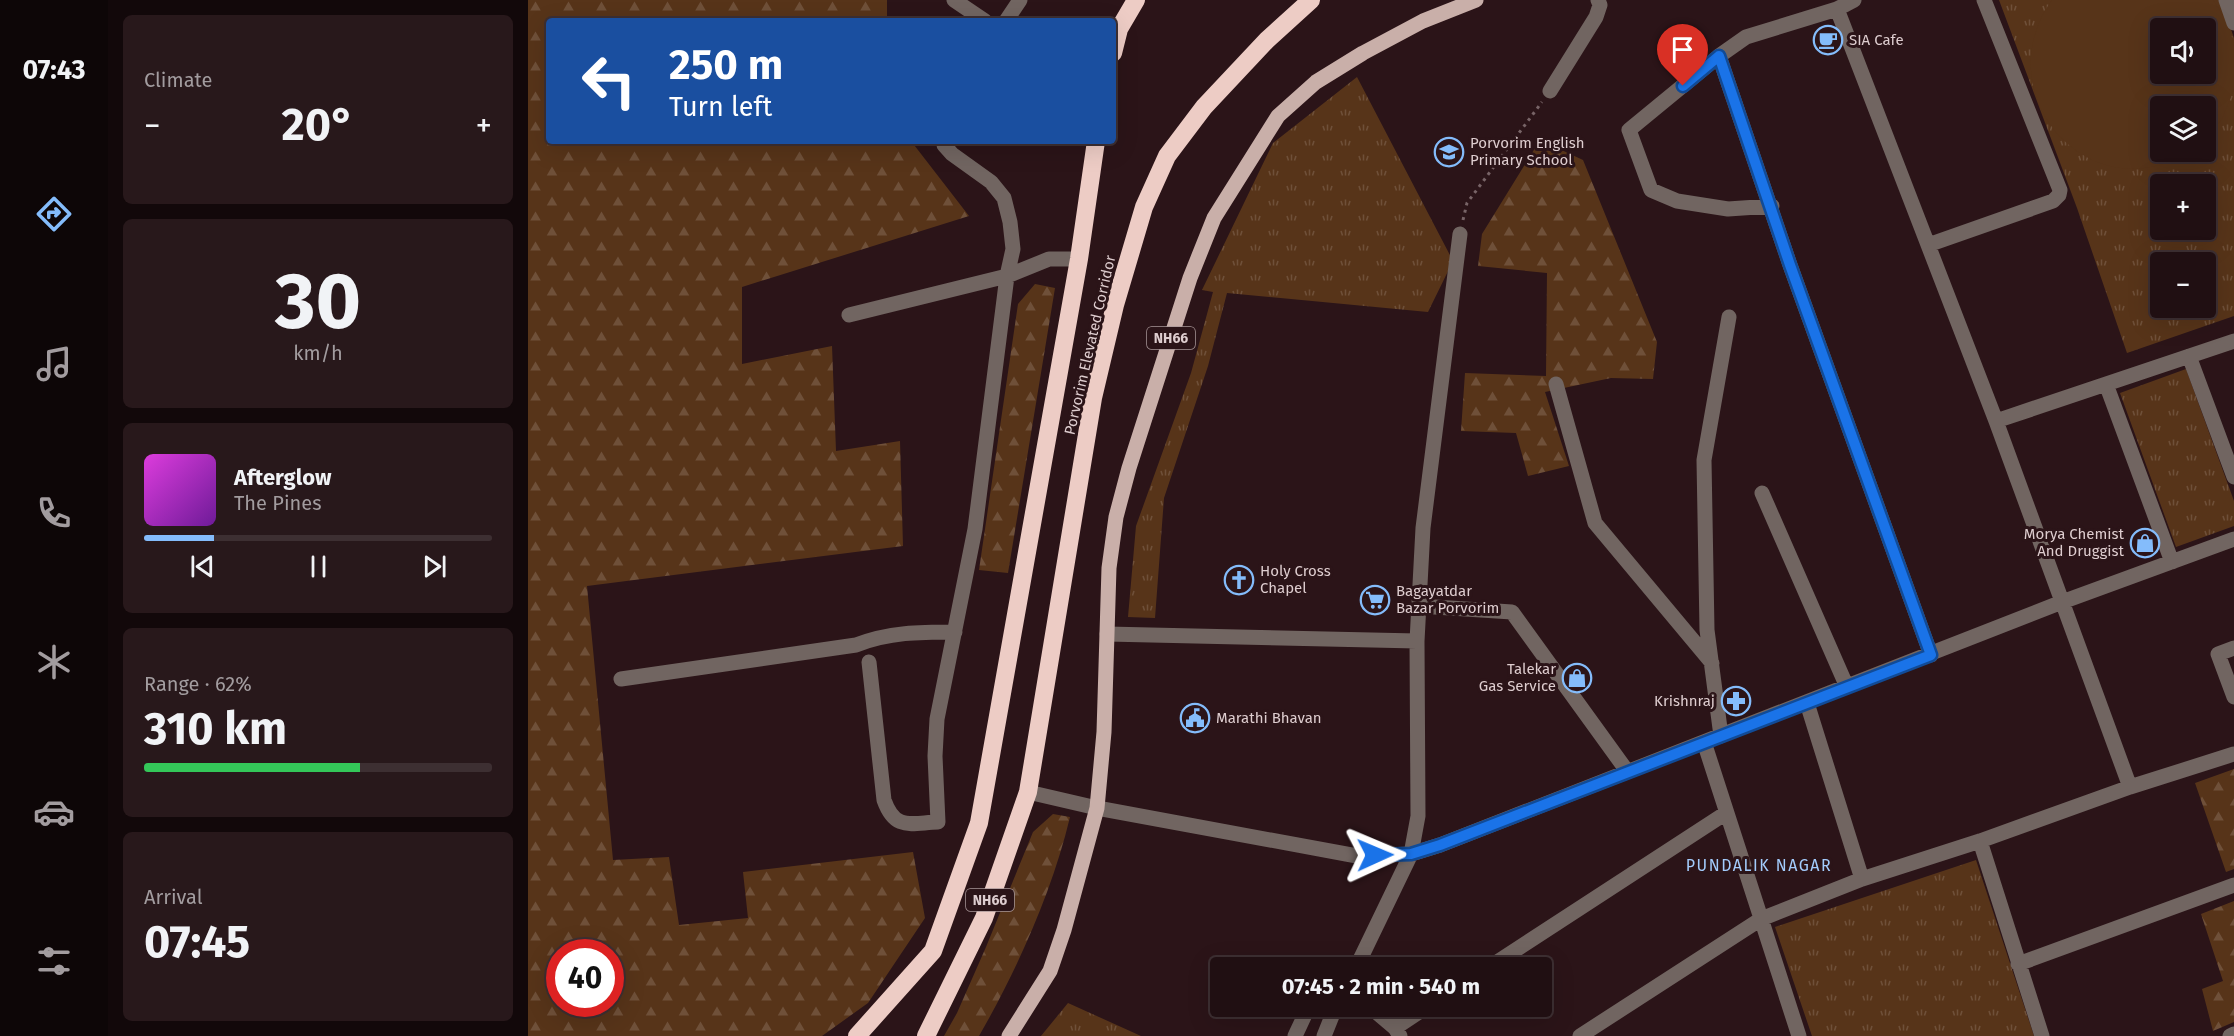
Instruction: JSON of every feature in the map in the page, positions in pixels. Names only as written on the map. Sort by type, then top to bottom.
[{"type":"highway","points":[[1116,41],[1119,29],[1136,0]]},
{"type":"highway","name":"Porvorim Elevated Corridor","points":[[1028,792],[1093,398],[1115,305],[1144,207],[1167,156],[1204,107],[1267,40],[1311,0]]},
{"type":"highway","name":"NH66","points":[[857,1036],[933,951],[980,824],[1079,259],[1096,144]]},
{"type":"highway","name":"NH66","points":[[911,1036],[943,1004],[984,918],[1028,792]]},
{"type":"highway","points":[[926,1036],[943,1004]]},
{"type":"main road","name":"NH66","points":[[1097,808],[1104,732],[1109,568],[1116,517],[1129,468],[1190,278],[1214,218],[1278,116],[1316,82],[1363,52],[1423,21],[1476,0]]},
{"type":"main road","points":[[1009,1036],[1050,971],[1064,930],[1097,808]]},
{"type":"street","points":[[954,0],[981,18]]},
{"type":"street","points":[[1008,18],[1020,0]]},
{"type":"street","points":[[1550,91],[1596,17],[1600,5],[1598,0]]},
{"type":"street","points":[[1772,206],[1728,209],[1677,201],[1651,189],[1629,130],[1719,56],[1746,37],[1837,9],[1854,0]]},
{"type":"street","points":[[1928,245],[2053,201],[2059,195],[2060,190],[1984,0]]},
{"type":"street","points":[[2226,0],[2234,23]]},
{"type":"street","points":[[1837,9],[1996,421],[2130,787]]},
{"type":"street","points":[[1719,56],[1772,206],[1790,265],[1931,655]]},
{"type":"street","points":[[869,662],[884,800],[889,813],[897,821],[938,822],[935,756],[938,719],[975,529],[1007,276],[1013,249],[1011,222],[1004,198],[991,182],[952,154],[944,144]]},
{"type":"street","points":[[1361,957],[1411,854],[1418,816],[1417,641],[1423,528],[1460,234]]},
{"type":"street","points":[[849,315],[1007,276],[1049,260],[1079,259]]},
{"type":"street","points":[[1721,736],[1707,630],[1704,460],[1729,317]]},
{"type":"street","points":[[1996,421],[2234,341]]},
{"type":"street","points":[[2189,356],[2234,477]]},
{"type":"street","points":[[1556,384],[1595,523],[1712,663]]},
{"type":"street","points":[[2106,384],[2172,562]]},
{"type":"street","points":[[1762,493],[1847,687]]},
{"type":"street","points":[[1028,792],[1097,808],[1357,856],[1411,854],[1440,845],[1931,655],[2062,602],[2234,539]]},
{"type":"street","points":[[1419,606],[1512,612],[1627,771]]},
{"type":"street","points":[[621,679],[856,645],[877,637],[900,633],[955,632]]},
{"type":"street","points":[[1107,634],[1417,641]]},
{"type":"street","points":[[2234,648],[2218,654],[2234,698]]},
{"type":"street","points":[[1806,703],[1862,879]]},
{"type":"street","points":[[1704,742],[1797,1035]]},
{"type":"street","points":[[1580,1036],[1761,919],[1862,879],[1980,841],[2130,787],[2234,753]]},
{"type":"street","points":[[1505,957],[1726,813]]},
{"type":"street","points":[[1980,841],[2042,1036]]},
{"type":"street","points":[[2018,964],[2234,885]]},
{"type":"street","points":[[1295,1036],[1304,1017]]},
{"type":"street","points":[[1324,1036],[1332,1017]]},
{"type":"street","points":[[1381,1017],[1398,1032],[1415,1017]]},
{"type":"street","points":[[2230,1036],[2234,1034]]},
{"type":"path","points":[[1460,234],[1467,203],[1550,91]]},
{"type":"green space","points":[[528,0],[887,0],[887,18],[546,18],[546,144],[913,144],[969,216],[742,287],[742,364],[832,346],[836,451],[900,441],[903,546],[587,586],[613,860],[669,857],[679,925],[748,918],[743,872],[913,852],[925,918],[868,1003],[822,1036],[528,1036]]},
{"type":"green space","points":[[1999,0],[2221,0],[2234,38],[2234,316],[2127,353],[2077,208]]},
{"type":"green space","points":[[2052,0],[2213,0],[2229,25],[2234,46],[2234,89],[2222,119],[2216,126],[2216,96],[2150,96],[2150,162],[2164,162],[2152,167],[2116,167],[2084,155],[2058,134],[2040,105],[2031,72],[2035,36]]},
{"type":"green space","points":[[1357,77],[1453,261],[1428,312],[1227,293],[1208,366],[1164,498],[1155,618],[1128,617],[1136,526],[1191,373],[1213,292],[1202,290],[1273,143]]},
{"type":"green space","points":[[1540,140],[1583,160],[1657,342],[1653,379],[1611,378],[1545,392],[1569,466],[1528,476],[1516,433],[1461,431],[1465,373],[1546,376],[1547,273],[1478,266],[1482,234]]},
{"type":"green space","points":[[1035,284],[1055,288],[1008,573],[979,570],[1018,304]]},
{"type":"green space","points":[[2186,369],[2234,501],[2234,526],[2176,547],[2120,393]]},
{"type":"green space","points":[[2234,769],[2234,869],[2226,872],[2195,783]]},
{"type":"green space","points":[[1053,814],[1070,817],[1054,874],[1007,984],[979,1036],[944,1036],[957,1013],[986,947],[1033,832]]},
{"type":"green space","points":[[1976,860],[2034,1036],[1812,1036],[1775,927]]},
{"type":"green space","points":[[2234,901],[2234,1022],[2213,1031],[2202,989],[2223,981],[2201,914]]},
{"type":"green space","points":[[1068,1003],[1141,1036],[1041,1036]]},
{"type":"place","name":"SIA Cafe","points":[[1828,40]]},
{"type":"place","name":"Porvorim English Primary School","points":[[1449,152]]},
{"type":"place","name":"Morya Chemist And Druggist","points":[[2145,543]]},
{"type":"place","name":"Holy Cross Chapel","points":[[1239,580]]},
{"type":"place","name":"Bagayatdar Bazar Porvorim","points":[[1375,600]]},
{"type":"place","name":"Talekar Gas Service","points":[[1577,678]]},
{"type":"place","name":"Krishnraj","points":[[1736,701]]},
{"type":"place","name":"Marathi Bhavan","points":[[1195,718]]},
{"type":"district","name":"PUNDALIK NAGAR","points":[[1759,865]]},
{"type":"route","points":[[1375,855],[1411,854],[1440,845],[1931,655],[1790,265],[1772,206],[1719,56],[1683,86]]}]
